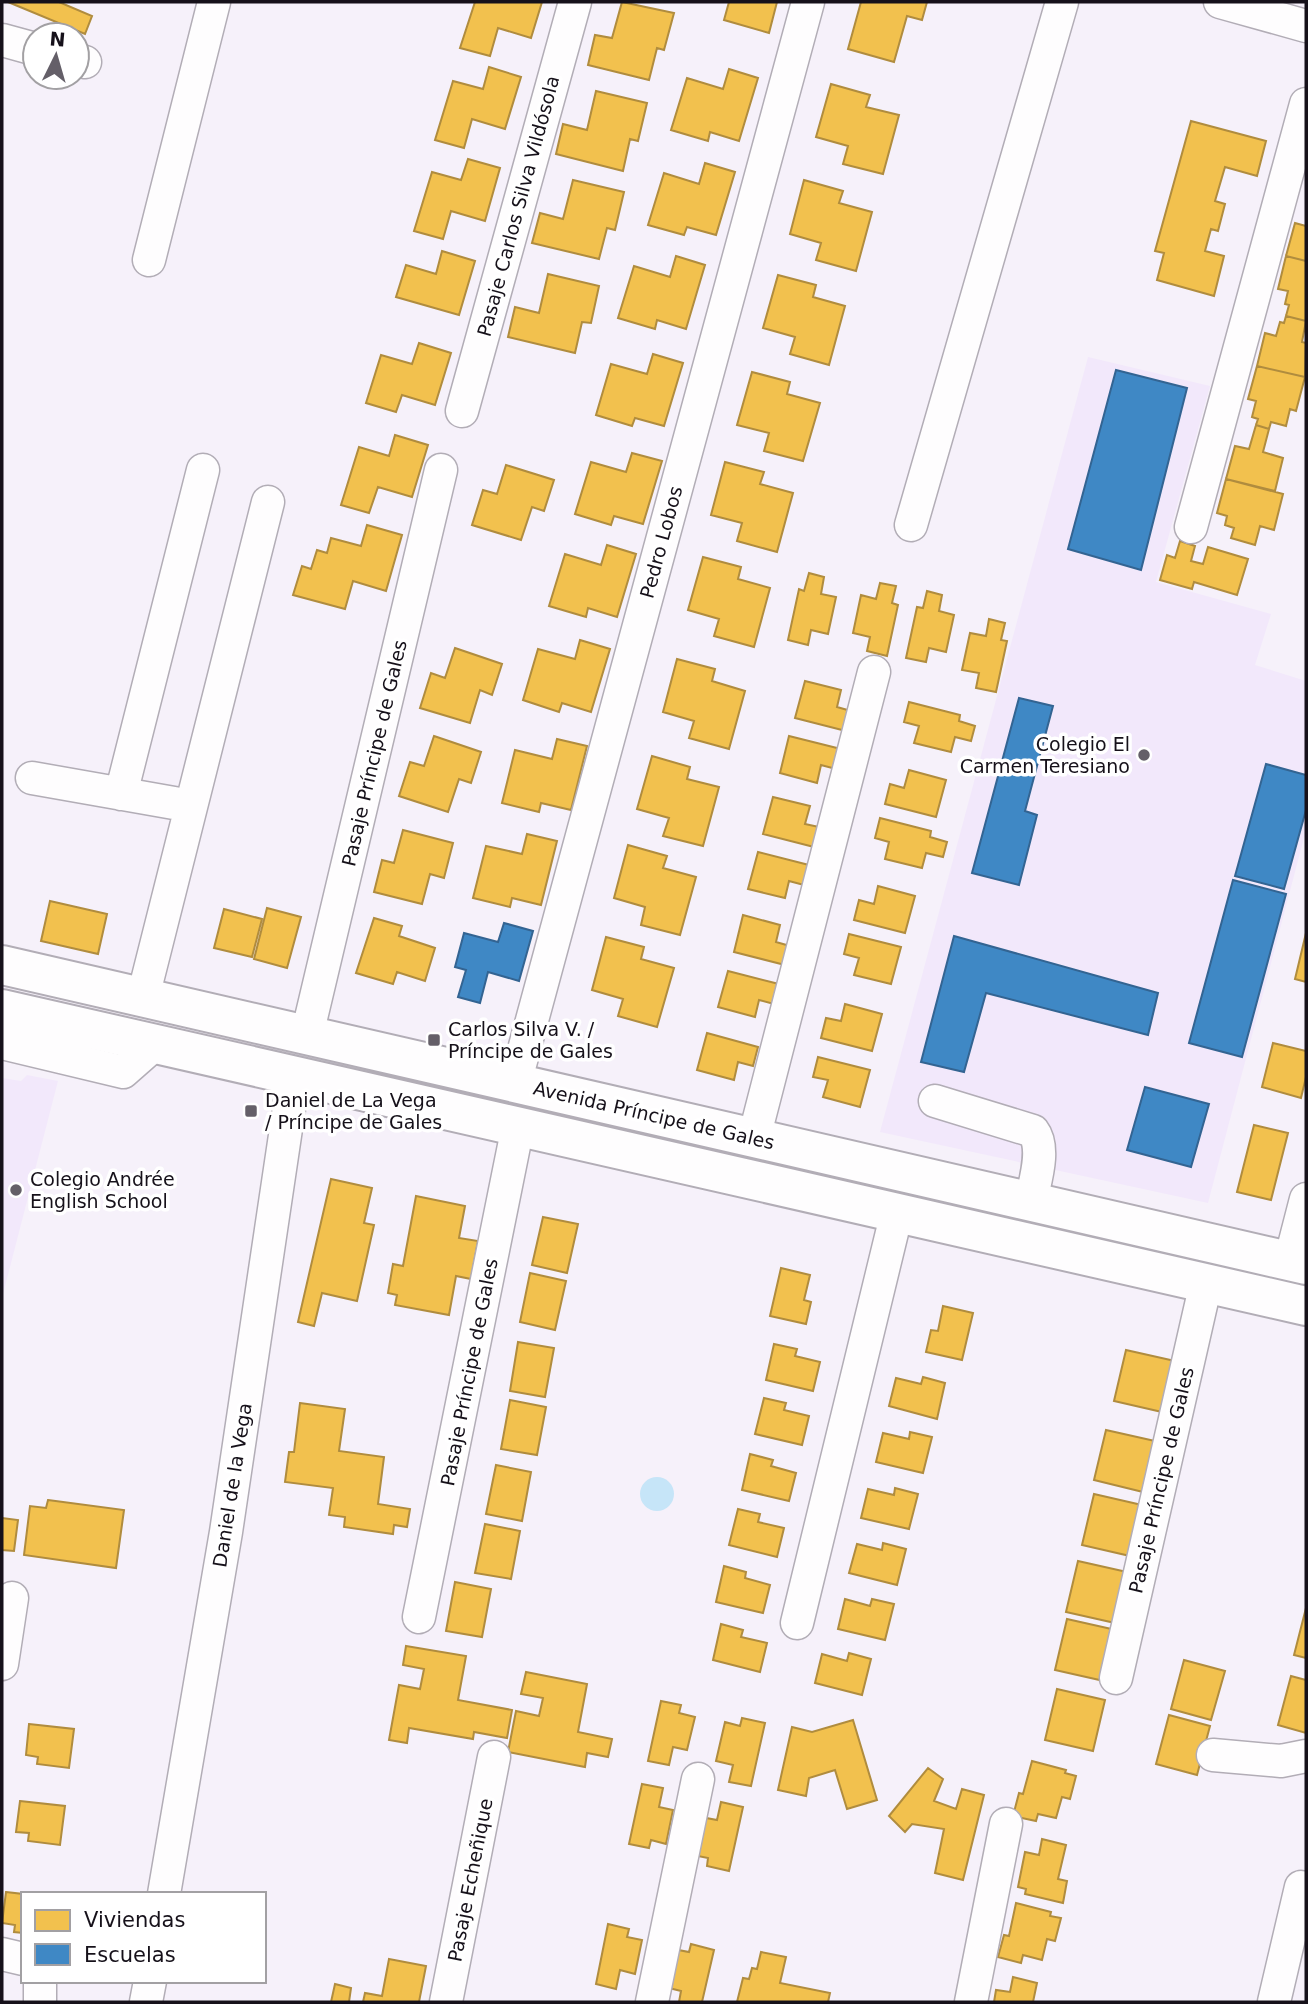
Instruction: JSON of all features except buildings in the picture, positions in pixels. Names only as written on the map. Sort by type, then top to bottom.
[{"type":"main road","name":"Avenida Príncipe de Gales","points":[[2,965],[1298,1263]]},
{"type":"main road","points":[[2,1009],[1306,1306]]},
{"type":"street","points":[[149,260],[214,2]]},
{"type":"street","name":"Pasaje Carlos Silva Vildósola","points":[[462,411],[575,2]]},
{"type":"street","name":"Pedro Lobos","points":[[515,1083],[808,2]]},
{"type":"street","points":[[911,525],[1062,2]]},
{"type":"street","points":[[1220,2],[1306,26]]},
{"type":"street","points":[[2,40],[21,45]]},
{"type":"street","points":[[1191,527],[1306,103]]},
{"type":"street","points":[[121,794],[203,470]]},
{"type":"street","name":"Pasaje Príncipe de Gales","points":[[307,1035],[441,470]]},
{"type":"street","points":[[143,997],[268,502]]},
{"type":"street","points":[[754,1138],[874,672]]},
{"type":"street","points":[[32,778],[191,806]]},
{"type":"street","points":[[2,1044],[123,1072],[156,1043]]},
{"type":"street","name":"Daniel de la Vega","points":[[164,1892],[226,1532],[294,1075]]},
{"type":"street","points":[[935,1101],[1033,1131],[1037,1136],[1039,1148],[1031,1201]]},
{"type":"street","name":"Pasaje Príncipe de Gales","points":[[419,1617],[518,1126]]},
{"type":"street","points":[[1298,1263],[1306,1199]]},
{"type":"street","points":[[797,1623],[897,1212]]},
{"type":"street","name":"Pasaje Príncipe de Gales","points":[[1116,1678],[1206,1283]]},
{"type":"street","points":[[2,1664],[12,1598]]},
{"type":"street","points":[[1213,1755],[1281,1762],[1306,1756]]},
{"type":"street","name":"Pasaje Echeñique","points":[[446,2002],[494,1758]]},
{"type":"street","points":[[652,2002],[698,1779]]},
{"type":"street","points":[[971,2002],[1006,1824]]},
{"type":"street","points":[[1274,2002],[1301,1887]]},
{"type":"street","points":[[2,1954],[21,1959]]},
{"type":"street","points":[[40,1983],[40,2002]]},
{"type":"street","points":[[146,2002],[150,1983]]},
{"type":"shaded area","name":"Colegio El Carmen Teresiano","points":[[1088,357],[1210,386],[1156,582],[1271,614],[1255,665],[1306,681],[1306,830],[1208,1203],[880,1132]]},
{"type":"shaded area","name":"Colegio Andrée English School","points":[[27,1075],[58,1081],[2,1298],[2,1078],[21,1081]]},
{"type":"water","points":[[657,1477],[669,1482],[674,1494],[669,1506],[657,1511],[645,1506],[640,1494],[645,1482]]},
{"type":"place","name":"Colegio El Carmen Teresiano","points":[[1144,755]]},
{"type":"place","name":"Carlos Silva V. / Príncipe de Gales","points":[[434,1040]]},
{"type":"place","name":"Daniel de La Vega / Príncipe de Gales","points":[[251,1111]]},
{"type":"place","name":"Colegio Andrée English School","points":[[16,1190]]}]
